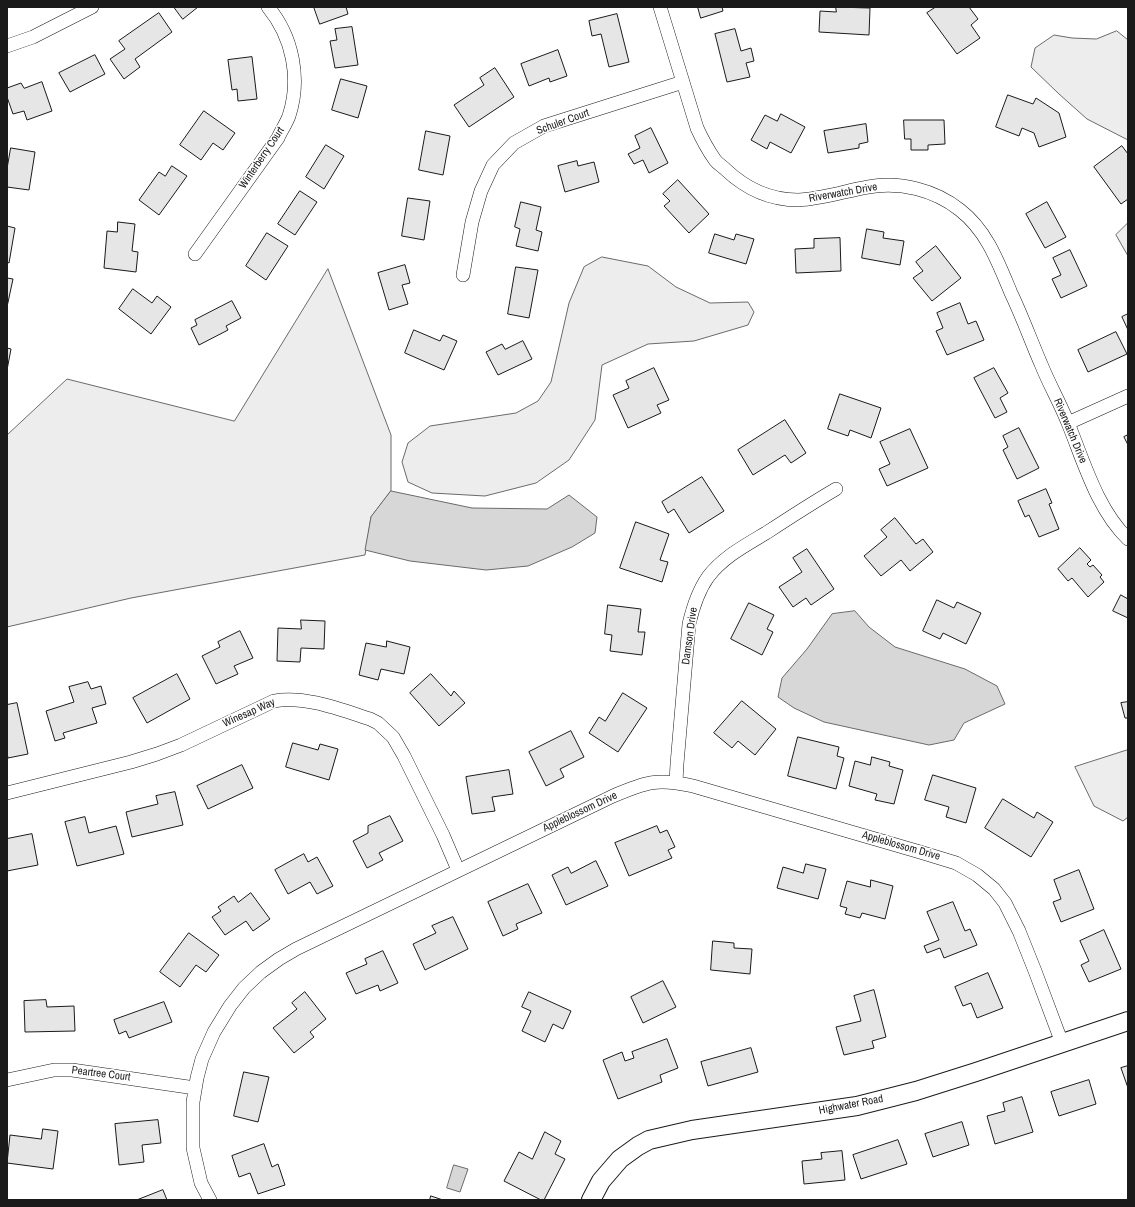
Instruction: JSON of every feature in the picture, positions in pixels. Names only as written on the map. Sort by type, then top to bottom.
[{"type":"street","points":[[7,46],[33,37],[92,7]]},
{"type":"street","name":"Winterberry Court","points":[[195,254],[278,138],[288,117],[294,93],[294,73],[291,51],[288,39],[280,23],[268,7]]},
{"type":"street","name":"Riverwatch Drive","points":[[660,7],[697,128],[716,162],[740,182],[769,195],[799,200],[870,187],[894,185],[926,191],[960,210],[983,234],[992,248],[1041,364],[1068,423],[1076,446],[1099,499],[1114,524],[1128,539]]},
{"type":"street","name":"Schuler Court","points":[[463,275],[472,222],[480,191],[493,165],[514,143],[544,126],[683,82]]},
{"type":"street","points":[[1068,423],[1128,396]]},
{"type":"street","name":"Damson Drive","points":[[676,782],[690,624],[692,608],[696,598],[708,578],[720,564],[746,545],[836,489]]},
{"type":"street","name":"Winesap Way","points":[[7,793],[131,762],[157,754],[181,745],[274,701],[284,699],[306,701],[370,719],[378,723],[393,737],[404,756],[458,870]]},
{"type":"street","name":"Appleblossom Drive","points":[[210,1200],[201,1183],[193,1148],[193,1102],[196,1078],[202,1059],[214,1032],[230,1006],[244,988],[261,972],[296,949],[458,870],[634,787],[647,783],[658,781],[676,782],[693,786],[956,863],[977,875],[994,889],[1012,917],[1035,971],[1062,1042]]},
{"type":"street","name":"Highwater Road","points":[[591,1200],[601,1181],[620,1159],[649,1140],[692,1130],[857,1106],[916,1091],[1128,1021]]},
{"type":"street","name":"Peartree Court","points":[[7,1080],[54,1070],[72,1070],[195,1088]]},
{"type":"shaded area","points":[[1117,31],[1128,40],[1128,140],[1087,119],[1031,67],[1035,48],[1054,35],[1072,38],[1096,39]]},
{"type":"shaded area","points":[[1128,223],[1128,256],[1116,235]]},
{"type":"shaded area","points":[[602,257],[648,266],[676,287],[710,303],[748,302],[754,312],[748,325],[694,341],[648,344],[602,365],[595,420],[569,460],[536,483],[485,496],[432,493],[408,482],[402,462],[408,443],[430,426],[516,413],[538,401],[551,382],[569,303],[584,267]]},
{"type":"shaded area","points":[[328,269],[391,435],[391,491],[371,517],[365,555],[131,598],[7,627],[7,435],[67,379],[234,421]]},
{"type":"shaded area","points":[[391,491],[472,508],[547,509],[569,495],[597,517],[595,533],[572,547],[528,566],[486,570],[410,561],[365,550],[371,517]]},
{"type":"shaded area","points":[[855,611],[869,627],[895,647],[965,669],[997,686],[1005,704],[964,723],[954,740],[929,745],[824,722],[794,708],[778,697],[782,678],[807,649],[832,614]]},
{"type":"shaded area","points":[[1128,750],[1128,817],[1123,821],[1094,806],[1075,767]]},
{"type":"shaded area","points":[[454,1165],[468,1169],[460,1192],[447,1188]]},
{"type":"building","points":[[174,7],[198,7],[183,19]]},
{"type":"building","points":[[314,7],[346,7],[348,14],[320,24]]},
{"type":"building","points":[[698,7],[722,7],[723,11],[701,18]]},
{"type":"building","points":[[836,7],[870,8],[869,35],[819,32],[820,11],[836,12]]},
{"type":"building","points":[[936,7],[969,7],[978,19],[971,25],[980,38],[957,54],[927,13]]},
{"type":"building","points":[[159,13],[172,32],[135,59],[140,67],[124,79],[110,59],[125,49],[119,41]]},
{"type":"building","points":[[617,14],[629,62],[609,67],[601,34],[592,36],[589,21]]},
{"type":"building","points":[[352,27],[358,65],[335,68],[330,41],[337,40],[335,29]]},
{"type":"building","points":[[735,29],[741,51],[751,48],[754,61],[746,63],[750,77],[727,82],[715,34]]},
{"type":"building","points":[[558,50],[567,76],[550,82],[549,78],[529,86],[521,64]]},
{"type":"building","points":[[95,55],[105,74],[70,92],[59,73]]},
{"type":"building","points":[[252,57],[257,99],[238,101],[237,89],[232,90],[228,60]]},
{"type":"building","points":[[495,68],[514,97],[469,127],[454,105],[484,85],[480,78]]},
{"type":"building","points":[[341,79],[367,86],[358,118],[332,110]]},
{"type":"building","points":[[42,82],[52,111],[27,120],[24,111],[13,114],[7,97],[7,88],[21,83],[24,88]]},
{"type":"building","points":[[1008,95],[1033,104],[1036,98],[1059,113],[1066,137],[1039,147],[1034,133],[1022,128],[1019,136],[996,127]]},
{"type":"building","points":[[204,111],[235,133],[223,150],[213,143],[201,160],[180,145]]},
{"type":"building","points":[[781,114],[805,127],[791,153],[770,142],[767,149],[751,140],[765,115],[777,121]]},
{"type":"building","points":[[904,120],[944,120],[945,144],[928,145],[928,150],[911,150],[911,139],[905,139]]},
{"type":"building","points":[[866,124],[868,142],[859,144],[859,148],[828,153],[824,131]]},
{"type":"building","points":[[651,128],[668,163],[649,173],[643,160],[634,164],[628,154],[640,148],[635,136]]},
{"type":"building","points":[[426,131],[450,136],[443,175],[419,170]]},
{"type":"building","points":[[326,145],[344,156],[324,189],[306,177]]},
{"type":"building","points":[[1122,146],[1128,154],[1128,199],[1121,204],[1094,167]]},
{"type":"building","points":[[11,148],[35,152],[29,190],[7,187],[7,169]]},
{"type":"building","points":[[577,161],[578,166],[594,162],[599,182],[565,192],[558,166]]},
{"type":"building","points":[[172,166],[187,176],[159,215],[139,200],[159,172],[165,176]]},
{"type":"building","points":[[678,180],[709,214],[689,233],[664,206],[670,201],[663,194]]},
{"type":"building","points":[[300,191],[317,202],[295,235],[278,224]]},
{"type":"building","points":[[408,198],[430,201],[424,240],[402,236]]},
{"type":"building","points":[[521,202],[541,207],[536,230],[542,232],[538,251],[516,246],[520,229],[515,227]]},
{"type":"building","points":[[1047,202],[1066,237],[1045,248],[1026,214]]},
{"type":"building","points":[[118,222],[135,224],[132,251],[138,252],[136,272],[104,268],[107,231],[117,232]]},
{"type":"building","points":[[7,226],[15,228],[9,263],[7,262]]},
{"type":"building","points":[[867,229],[884,232],[883,238],[904,241],[900,265],[862,258]]},
{"type":"building","points":[[267,233],[288,246],[266,280],[246,266]]},
{"type":"building","points":[[715,234],[734,240],[736,234],[754,239],[746,264],[709,253]]},
{"type":"building","points":[[840,238],[841,271],[796,273],[795,249],[814,248],[814,239]]},
{"type":"building","points":[[936,246],[961,278],[932,301],[913,278],[923,271],[916,262]]},
{"type":"building","points":[[1070,250],[1087,286],[1061,298],[1052,279],[1061,275],[1053,258]]},
{"type":"building","points":[[405,265],[410,283],[402,285],[408,304],[389,310],[378,273]]},
{"type":"building","points":[[516,267],[538,270],[529,318],[508,314]]},
{"type":"building","points":[[7,278],[13,279],[7,307]]},
{"type":"building","points":[[133,289],[152,303],[157,296],[171,307],[151,334],[119,309]]},
{"type":"building","points":[[232,301],[241,318],[226,326],[228,330],[199,345],[191,328],[197,325],[195,320]]},
{"type":"building","points":[[960,303],[968,324],[976,321],[984,340],[947,355],[936,331],[943,328],[937,313]]},
{"type":"building","points":[[1128,314],[1128,330],[1122,317]]},
{"type":"building","points":[[414,330],[440,341],[443,335],[457,341],[444,370],[405,353]]},
{"type":"building","points":[[1116,332],[1127,354],[1088,372],[1078,350]]},
{"type":"building","points":[[523,341],[532,359],[498,375],[486,352],[502,344],[505,349]]},
{"type":"building","points":[[7,348],[11,349],[7,370]]},
{"type":"building","points":[[654,368],[669,400],[657,405],[661,413],[628,428],[613,395],[629,388],[626,381]]},
{"type":"building","points":[[994,368],[1008,393],[1000,398],[1007,412],[995,418],[974,378]]},
{"type":"building","points":[[840,394],[881,408],[871,438],[850,430],[848,436],[828,429]]},
{"type":"building","points":[[785,420],[806,453],[791,463],[785,455],[753,475],[738,450]]},
{"type":"building","points":[[1019,428],[1039,468],[1017,479],[1003,450],[1008,447],[1003,436]]},
{"type":"building","points":[[910,429],[928,468],[887,486],[879,469],[890,464],[880,442]]},
{"type":"building","points":[[1128,435],[1128,445],[1124,437]]},
{"type":"building","points":[[702,477],[724,511],[689,533],[674,509],[668,513],[662,502]]},
{"type":"building","points":[[1046,489],[1052,503],[1049,504],[1059,529],[1039,537],[1029,515],[1025,517],[1018,501]]},
{"type":"building","points":[[895,518],[916,544],[923,539],[933,552],[910,571],[901,560],[881,576],[864,556],[887,537],[881,530]]},
{"type":"building","points":[[636,522],[669,534],[660,560],[668,562],[662,582],[620,568]]},
{"type":"building","points":[[1080,548],[1091,560],[1087,564],[1090,567],[1093,565],[1102,575],[1100,577],[1104,582],[1088,597],[1072,578],[1068,581],[1058,569]]},
{"type":"building","points":[[807,549],[834,589],[811,605],[806,598],[793,607],[779,587],[802,572],[793,558]]},
{"type":"building","points":[[1121,595],[1128,599],[1128,618],[1113,611]]},
{"type":"building","points":[[937,600],[954,608],[957,602],[981,613],[966,644],[943,633],[940,639],[923,631]]},
{"type":"building","points":[[749,603],[774,615],[767,629],[773,632],[762,655],[731,639]]},
{"type":"building","points":[[608,605],[641,609],[638,632],[645,632],[642,655],[610,651],[612,635],[605,634]]},
{"type":"building","points":[[301,620],[325,621],[324,649],[301,648],[300,662],[277,661],[278,628],[301,629]]},
{"type":"building","points":[[240,631],[253,658],[234,666],[238,674],[216,684],[202,656],[220,647],[218,642]]},
{"type":"building","points":[[387,641],[410,647],[404,674],[381,669],[378,680],[359,675],[366,643],[386,647]]},
{"type":"building","points":[[177,674],[190,699],[147,723],[133,698]]},
{"type":"building","points":[[431,674],[451,696],[454,691],[465,703],[439,726],[410,693]]},
{"type":"building","points":[[88,682],[91,689],[101,686],[106,704],[92,708],[97,723],[63,733],[65,738],[55,741],[46,711],[74,702],[69,687]]},
{"type":"building","points":[[623,693],[647,708],[618,752],[589,733],[599,717],[605,721]]},
{"type":"building","points":[[742,701],[776,729],[755,755],[738,741],[732,748],[714,733]]},
{"type":"building","points":[[1128,702],[1128,718],[1125,718],[1121,703]]},
{"type":"building","points":[[17,703],[28,754],[8,758],[7,705]]},
{"type":"building","points":[[571,731],[584,757],[560,769],[564,777],[546,786],[529,752]]},
{"type":"building","points":[[798,737],[839,747],[837,756],[844,758],[836,789],[788,776]]},
{"type":"building","points":[[293,743],[318,750],[320,744],[338,749],[329,780],[286,767]]},
{"type":"building","points":[[872,757],[890,762],[889,766],[903,770],[894,804],[875,800],[877,794],[849,786],[855,761],[870,765]]},
{"type":"building","points":[[242,765],[253,788],[208,809],[197,786]]},
{"type":"building","points":[[509,770],[513,794],[492,797],[495,811],[472,814],[466,777]]},
{"type":"building","points":[[933,775],[976,788],[966,823],[946,817],[949,807],[925,800]]},
{"type":"building","points":[[175,792],[183,825],[132,837],[126,812],[158,804],[156,796]]},
{"type":"building","points":[[1003,799],[1034,818],[1037,812],[1053,822],[1031,857],[985,828]]},
{"type":"building","points":[[390,816],[403,841],[379,853],[383,860],[367,868],[353,841],[368,833],[368,826]]},
{"type":"building","points":[[85,817],[89,833],[116,826],[124,854],[77,866],[65,822]]},
{"type":"building","points":[[657,826],[660,833],[667,830],[675,847],[668,850],[672,858],[629,876],[615,843]]},
{"type":"building","points":[[32,834],[38,865],[7,871],[7,839]]},
{"type":"building","points":[[304,854],[308,862],[317,857],[333,886],[317,894],[310,882],[288,894],[275,870]]},
{"type":"building","points":[[596,861],[608,886],[566,905],[552,875],[568,867],[571,873]]},
{"type":"building","points":[[806,864],[826,869],[818,899],[777,888],[783,867],[803,873]]},
{"type":"building","points":[[1079,870],[1094,909],[1061,922],[1053,902],[1061,899],[1054,880]]},
{"type":"building","points":[[871,880],[893,886],[885,919],[862,913],[860,918],[845,914],[847,908],[840,906],[847,881],[870,887]]},
{"type":"building","points":[[528,884],[542,913],[516,924],[518,929],[503,936],[488,902]]},
{"type":"building","points":[[251,893],[270,919],[253,931],[246,921],[225,935],[212,917],[221,911],[218,907],[234,896],[238,902]]},
{"type":"building","points":[[953,902],[965,931],[970,929],[977,945],[944,958],[940,948],[927,953],[924,946],[939,940],[927,912]]},
{"type":"building","points":[[453,917],[468,949],[425,970],[413,944],[436,933],[432,926]]},
{"type":"building","points":[[1104,930],[1121,969],[1089,982],[1081,965],[1089,961],[1080,941]]},
{"type":"building","points":[[189,933],[219,955],[206,972],[196,965],[180,987],[160,972]]},
{"type":"building","points":[[713,941],[734,943],[734,948],[752,949],[750,974],[711,970]]},
{"type":"building","points":[[383,951],[398,983],[380,991],[378,985],[356,994],[346,973],[367,964],[365,959]]},
{"type":"building","points":[[988,973],[1003,1008],[977,1018],[971,1003],[963,1006],[955,987]]},
{"type":"building","points":[[663,981],[676,1007],[643,1023],[631,997]]},
{"type":"building","points":[[874,990],[886,1037],[872,1041],[874,1048],[844,1055],[836,1027],[861,1021],[854,996]]},
{"type":"building","points":[[305,992],[326,1019],[310,1032],[314,1037],[294,1053],[273,1028],[297,1009],[292,1003]]},
{"type":"building","points":[[529,992],[571,1011],[563,1029],[553,1024],[545,1042],[522,1031],[531,1011],[522,1007]]},
{"type":"building","points":[[46,1000],[47,1007],[74,1006],[75,1031],[25,1032],[24,1001]]},
{"type":"building","points":[[164,1002],[172,1022],[129,1038],[126,1031],[119,1034],[114,1020]]},
{"type":"building","points":[[667,1039],[678,1068],[660,1075],[662,1082],[618,1099],[603,1060],[622,1052],[625,1061],[634,1058],[632,1052]]},
{"type":"building","points":[[751,1048],[758,1072],[708,1086],[701,1062]]},
{"type":"building","points":[[1128,1066],[1128,1088],[1121,1068]]},
{"type":"building","points":[[244,1072],[269,1077],[258,1122],[234,1116]]},
{"type":"building","points":[[1089,1080],[1096,1104],[1059,1116],[1051,1092]]},
{"type":"building","points":[[1022,1097],[1033,1132],[995,1144],[987,1116],[1005,1111],[1003,1103]]},
{"type":"building","points":[[158,1120],[161,1143],[142,1145],[144,1162],[119,1165],[115,1124]]},
{"type":"building","points":[[962,1122],[969,1145],[933,1157],[925,1134]]},
{"type":"building","points":[[43,1129],[58,1131],[53,1169],[7,1163],[10,1135],[41,1139]]},
{"type":"building","points":[[545,1132],[561,1141],[555,1154],[565,1159],[544,1200],[541,1200],[504,1181],[519,1152],[532,1159]]},
{"type":"building","points":[[898,1140],[907,1164],[861,1179],[853,1155]]},
{"type":"building","points":[[264,1144],[272,1167],[278,1164],[285,1185],[258,1194],[250,1173],[239,1177],[232,1156]]},
{"type":"building","points":[[842,1151],[845,1180],[804,1184],[802,1161],[822,1159],[821,1153]]},
{"type":"building","points":[[163,1190],[167,1200],[137,1200]]},
{"type":"building","points":[[431,1196],[443,1200],[430,1200]]}]
